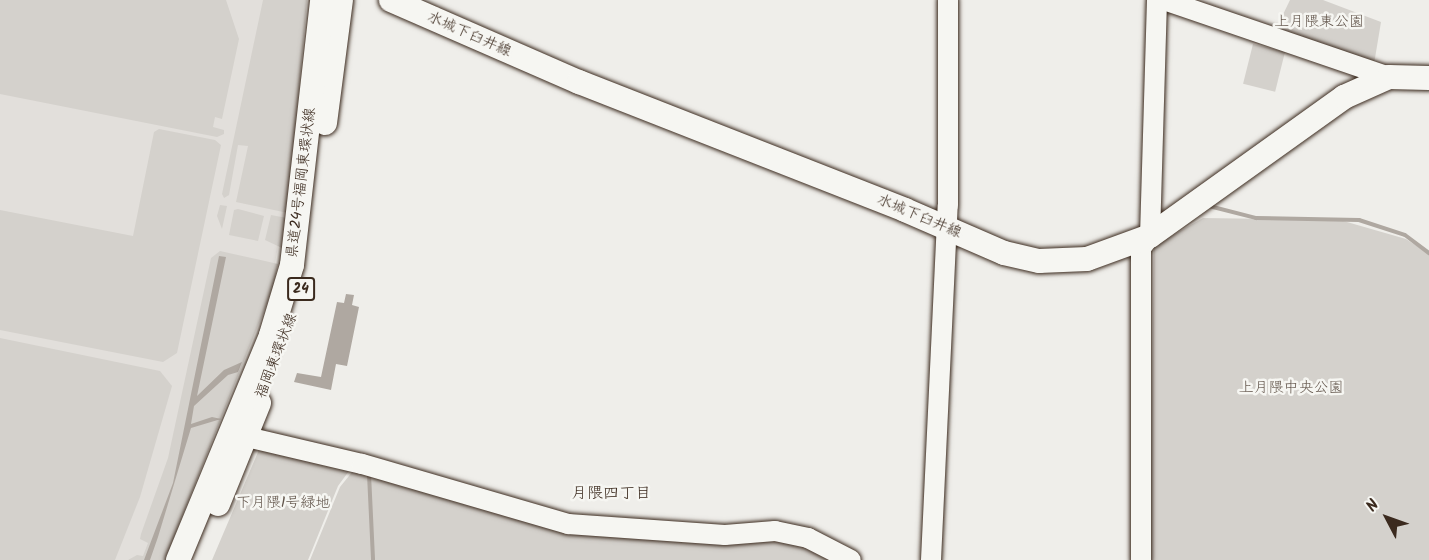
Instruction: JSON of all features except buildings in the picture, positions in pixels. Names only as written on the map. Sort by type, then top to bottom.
[{"type":"main road","name":"県道24号福岡東環状線","points":[[178,560],[270,335],[292,265],[322,0]]},
{"type":"main road","name":"福岡東環状線","points":[[195,560],[247,437],[287,333],[307,269],[340,0]]},
{"type":"main road","name":"水城下臼井線","points":[[391,0],[579,82],[1004,253],[1060,262],[1087,260],[1150,236],[1344,97],[1389,76],[1429,78]]},
{"type":"street","points":[[931,560],[950,112],[948,0]]},
{"type":"street","points":[[1141,560],[1141,248],[1150,236],[1157,0]]},
{"type":"street","points":[[1164,0],[1191,4],[1389,76]]},
{"type":"street","points":[[247,437],[362,464],[568,524],[725,535],[775,531],[808,538],[851,560]]},
{"type":"shaded area","points":[[0,0],[298,0],[303,41],[286,202],[268,302],[163,560],[0,560]]},
{"type":"shaded area","points":[[219,256],[226,257],[197,396],[224,370],[242,362],[238,372],[228,375],[194,406],[191,424],[212,417],[221,419],[191,428],[150,560],[144,560],[173,483]]},
{"type":"shaded area","points":[[346,294],[354,295],[352,305],[359,307],[347,366],[336,364],[331,390],[294,382],[297,373],[321,377],[337,302],[344,303]]},
{"type":"green space","points":[[0,0],[226,0],[239,39],[222,119],[215,117],[213,127],[224,130],[224,134],[217,137],[0,94]]},
{"type":"green space","points":[[263,0],[307,0],[288,213],[236,202],[248,146],[238,145],[229,195],[224,198],[222,194]]},
{"type":"green space","name":"上月隈東公園","points":[[1290,0],[1323,0],[1381,22],[1374,64],[1274,33]]},
{"type":"green space","points":[[1253,44],[1285,52],[1275,92],[1243,84]]},
{"type":"green space","points":[[159,129],[215,140],[221,145],[177,353],[163,362],[0,330],[0,210],[133,236],[154,132]]},
{"type":"green space","points":[[220,205],[227,206],[222,229],[217,216]]},
{"type":"green space","points":[[234,210],[264,216],[258,241],[229,235]]},
{"type":"green space","points":[[271,215],[287,218],[282,248],[265,240]]},
{"type":"green space","name":"上月隈中央公園","points":[[1203,218],[1340,220],[1406,239],[1429,254],[1429,560],[1150,560],[1154,246]]},
{"type":"green space","points":[[220,251],[278,264],[273,287],[165,560],[128,560],[137,555],[143,556],[148,543],[140,539],[141,534],[168,458],[211,258]]},
{"type":"green space","points":[[0,338],[160,371],[172,386],[140,497],[115,560],[0,560]]},
{"type":"green space","name":"下月隈1号緑地","points":[[261,445],[347,464],[349,471],[338,486],[308,560],[212,560]]},
{"type":"green space","points":[[357,466],[540,520],[775,534],[845,560],[310,560],[340,487]]},
{"type":"waterway","points":[[1209,206],[1256,218],[1359,220],[1405,235],[1429,253]]},
{"type":"waterway","points":[[369,474],[373,560]]},
{"type":"district","name":"月隈四丁目","points":[[611,494]]}]
